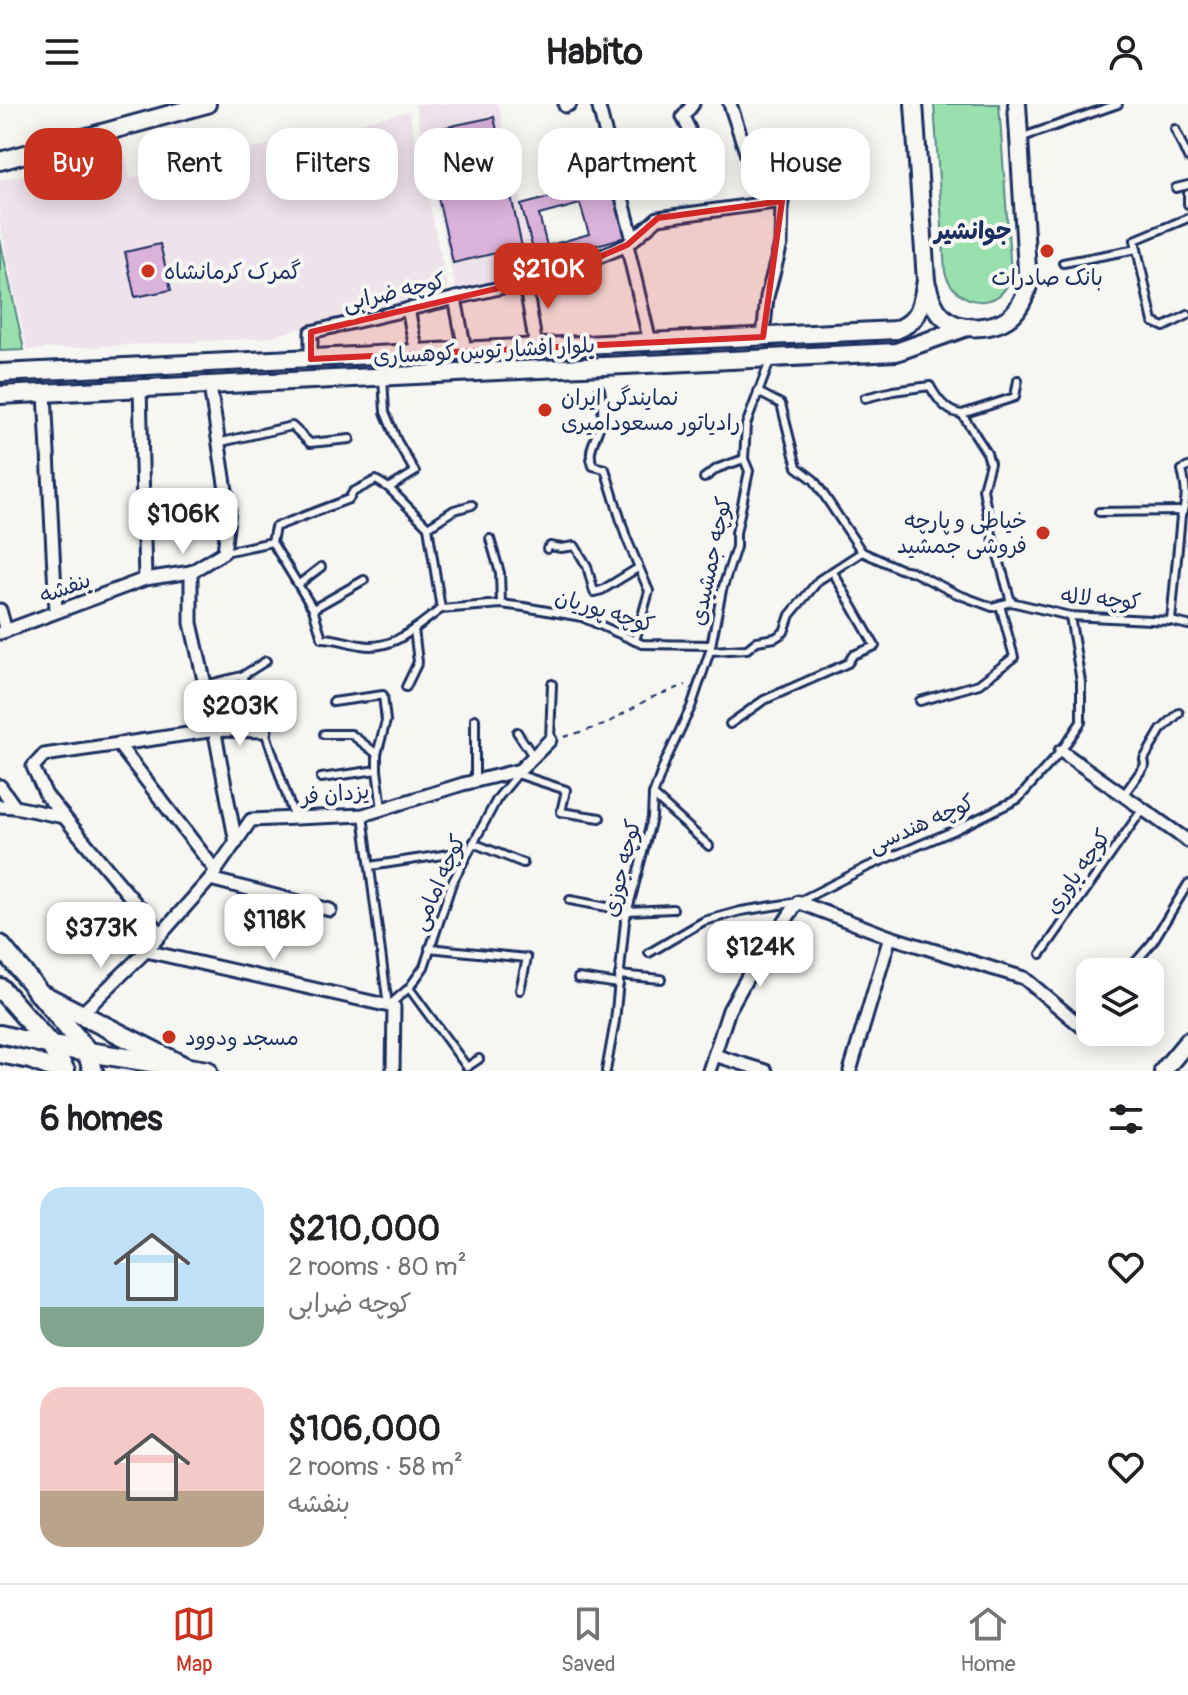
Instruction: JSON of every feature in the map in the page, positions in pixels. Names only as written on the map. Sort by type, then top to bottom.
[{"type":"main road","points":[[0,161],[207,104]]},
{"type":"main road","points":[[914,104],[926,281],[932,303],[943,318],[967,327]]},
{"type":"main road","name":"بلوار افشار توس کوهساری","points":[[0,395],[896,352],[967,327],[998,324],[1012,315],[1022,302],[1028,286],[1017,104]]},
{"type":"main road","name":"بلوار افشار توس کوهساری","points":[[0,373],[896,330],[911,324],[919,312],[926,281]]},
{"type":"main road","points":[[0,945],[87,1051],[93,1071]]},
{"type":"main road","points":[[0,988],[51,1046],[65,1071]]},
{"type":"main road","points":[[37,992],[187,1068]]},
{"type":"main road","points":[[0,1034],[51,1046],[207,1071]]},
{"type":"main road","points":[[1163,1071],[1188,1041]]},
{"type":"main road","points":[[0,1054],[30,1060],[59,1071]]},
{"type":"street","points":[[598,104],[604,128]]},
{"type":"street","points":[[688,128],[683,117],[693,104]]},
{"type":"street","points":[[730,104],[763,203]]},
{"type":"street","points":[[621,200],[650,342]]},
{"type":"street","name":"کوچه ضرابی","points":[[311,359],[311,332],[559,274],[630,242],[658,218],[782,201],[781,244],[767,297],[763,337]]},
{"type":"street","points":[[525,281],[536,347]]},
{"type":"street","points":[[455,298],[465,350]]},
{"type":"street","points":[[408,309],[417,353]]},
{"type":"street","points":[[210,386],[229,510],[224,552],[191,572],[191,623],[236,843]]},
{"type":"street","points":[[140,388],[145,579]]},
{"type":"street","points":[[45,393],[56,611]]},
{"type":"street","name":"بنفشه","points":[[3,632],[145,579],[191,572]]},
{"type":"street","points":[[0,610],[3,632]]},
{"type":"street","points":[[161,934],[46,795],[33,767],[44,755],[215,730],[265,731]]},
{"type":"street","points":[[518,772],[550,740]]},
{"type":"street","points":[[118,744],[213,875],[330,910]]},
{"type":"street","points":[[1061,751],[1188,841]]},
{"type":"street","name":"یزدان فر","points":[[81,1014],[146,951],[213,875],[251,820],[363,815],[475,781],[518,772]]},
{"type":"street","points":[[0,786],[15,807]]},
{"type":"street","points":[[0,806],[64,817]]},
{"type":"street","points":[[709,1071],[729,1010],[741,987],[798,902],[890,937],[1024,978],[1076,1022]]},
{"type":"street","points":[[850,1071],[890,937]]},
{"type":"street","points":[[146,951],[394,1007],[393,1071]]},
{"type":"street","points":[[714,1055],[766,1071]]},
{"type":"lane","points":[[1019,138],[1118,104]]},
{"type":"lane","points":[[1175,129],[1188,158]]},
{"type":"lane","points":[[1176,188],[1188,185]]},
{"type":"lane","points":[[1188,194],[1188,204]]},
{"type":"lane","points":[[1188,218],[1135,240],[1153,322],[1164,327],[1188,315]]},
{"type":"lane","points":[[1063,263],[1137,249]]},
{"type":"lane","points":[[1179,321],[1184,329]]},
{"type":"lane","name":"کوچه جمشیدی","points":[[699,680],[711,648],[722,590],[736,547],[749,471],[744,459],[746,425],[771,357]]},
{"type":"lane","points":[[383,377],[385,412],[415,472],[389,488]]},
{"type":"lane","points":[[865,398],[930,386],[953,413],[962,414],[1015,397],[1018,380]]},
{"type":"lane","points":[[600,389],[603,415],[590,449],[590,459],[593,466],[605,469],[612,498],[649,591],[635,641]]},
{"type":"lane","points":[[758,392],[781,404],[797,467],[814,480],[862,552],[992,607],[1011,602],[983,489],[990,463],[962,414]]},
{"type":"lane","points":[[217,443],[292,426],[310,443],[350,439]]},
{"type":"lane","points":[[704,478],[718,468],[744,459]]},
{"type":"lane","points":[[1171,621],[1186,488],[1182,470],[1188,467]]},
{"type":"lane","points":[[376,480],[389,488],[428,527],[441,609],[389,645],[361,645],[340,638],[322,638],[313,609],[272,542],[275,527],[349,499],[353,492],[376,480]]},
{"type":"lane","points":[[428,527],[454,510],[472,505]]},
{"type":"lane","points":[[1099,512],[1183,511]]},
{"type":"lane","points":[[490,539],[500,573],[501,604]]},
{"type":"lane","points":[[224,552],[272,542]]},
{"type":"lane","points":[[547,549],[550,546],[575,546],[587,566],[594,592],[638,568]]},
{"type":"lane","name":"کوچه پوریان","points":[[441,609],[501,604],[582,617],[635,641],[653,645],[747,649],[757,641],[775,638],[784,632],[790,615],[819,580],[862,552]]},
{"type":"lane","points":[[299,584],[321,567]]},
{"type":"lane","points":[[730,724],[764,700],[848,663],[853,655],[875,646],[833,572]]},
{"type":"lane","points":[[313,609],[364,580]]},
{"type":"lane","name":"کوچه لاله","points":[[1011,602],[1070,616],[1171,621],[1188,625]]},
{"type":"lane","points":[[920,701],[979,684],[1014,657],[1000,605]]},
{"type":"lane","name":"کوچه هندسی","points":[[649,953],[704,921],[741,911],[798,902],[867,867],[953,831],[1018,799],[1061,751],[1081,722],[1081,682],[1070,616]]},
{"type":"lane","points":[[406,687],[418,662],[414,629]]},
{"type":"lane","points":[[205,685],[242,676],[266,661]]},
{"type":"lane","points":[[242,676],[265,731],[294,817]]},
{"type":"lane","name":"کوچه جوزی","points":[[606,1071],[628,911],[652,818],[653,795],[691,707],[699,680]]},
{"type":"lane","points":[[550,740],[552,684]]},
{"type":"lane","points":[[333,702],[383,695],[386,721],[377,754],[382,809]]},
{"type":"lane","points":[[1123,796],[1145,765],[1144,759],[1161,730],[1179,713]]},
{"type":"lane","points":[[475,719],[475,781]]},
{"type":"lane","points":[[517,732],[533,756]]},
{"type":"lane","points":[[324,734],[351,734],[377,754]]},
{"type":"lane","points":[[321,778],[377,770]]},
{"type":"lane","points":[[518,772],[566,790],[561,812],[600,818]]},
{"type":"lane","name":"کوچه امامی","points":[[388,1006],[409,988],[424,967],[452,883],[497,799],[518,772]]},
{"type":"lane","points":[[653,795],[709,846]]},
{"type":"lane","name":"کوچه یاوری","points":[[1041,954],[1142,809]]},
{"type":"lane","points":[[363,815],[388,1006]]},
{"type":"lane","points":[[473,843],[523,863]]},
{"type":"lane","points":[[370,866],[469,851]]},
{"type":"lane","points":[[1139,958],[1152,943],[1188,884]]},
{"type":"lane","points":[[570,900],[628,911],[673,909]]},
{"type":"lane","points":[[429,948],[527,958],[520,990]]},
{"type":"lane","points":[[619,975],[661,979]]},
{"type":"lane","points":[[578,978],[619,984]]},
{"type":"lane","points":[[409,988],[467,1067],[479,1059]]},
{"type":"path","points":[[550,740],[604,725],[650,698],[699,680]]},
{"type":"highlighted area","points":[[782,201],[763,337],[311,359],[311,332],[559,274],[627,245],[658,218]]},
{"type":"shaded area","points":[[415,104],[498,104],[504,128],[420,128]]},
{"type":"shaded area","points":[[409,111],[414,134],[414,200],[428,200],[448,289],[265,338],[27,350],[0,223],[0,180],[24,174],[24,200],[122,200],[124,151],[130,178],[138,176],[138,200],[250,200],[250,149],[266,145],[266,200],[398,200],[398,128],[338,128]]},
{"type":"shaded area","points":[[436,200],[520,200],[537,271],[456,291]]},
{"type":"green space","points":[[934,104],[999,104],[1011,274],[1007,287],[990,300],[968,299],[950,284],[945,272]]},
{"type":"green space","points":[[0,239],[24,350],[0,351]]},
{"type":"building","points":[[494,117],[496,128],[442,128]]},
{"type":"building","points":[[439,200],[512,200],[522,247],[453,263]]},
{"type":"building","points":[[540,200],[619,200],[629,236],[579,250],[581,260],[550,269],[546,254],[535,257],[521,205]],"holes":[[[580,204],[589,234],[547,246],[539,215]]]},
{"type":"building","name":"گمرک کرمانشاه","points":[[160,244],[171,290],[135,297],[125,252]]},
{"type":"place","name":"بانک صادرات","points":[[1047,251]]},
{"type":"place","name":"گمرک کرمانشاه","points":[[148,271]]},
{"type":"place","name":"نمایندگی ایران رادیاتور مسعودامیری","points":[[545,410]]},
{"type":"place","name":"خیاطی ‌‌و‌ پارچه فروشی جمشید","points":[[1043,533]]},
{"type":"place","name":"مسجد ودوود","points":[[169,1037]]},
{"type":"district","name":"جوانشیر","points":[[973,231]]}]
